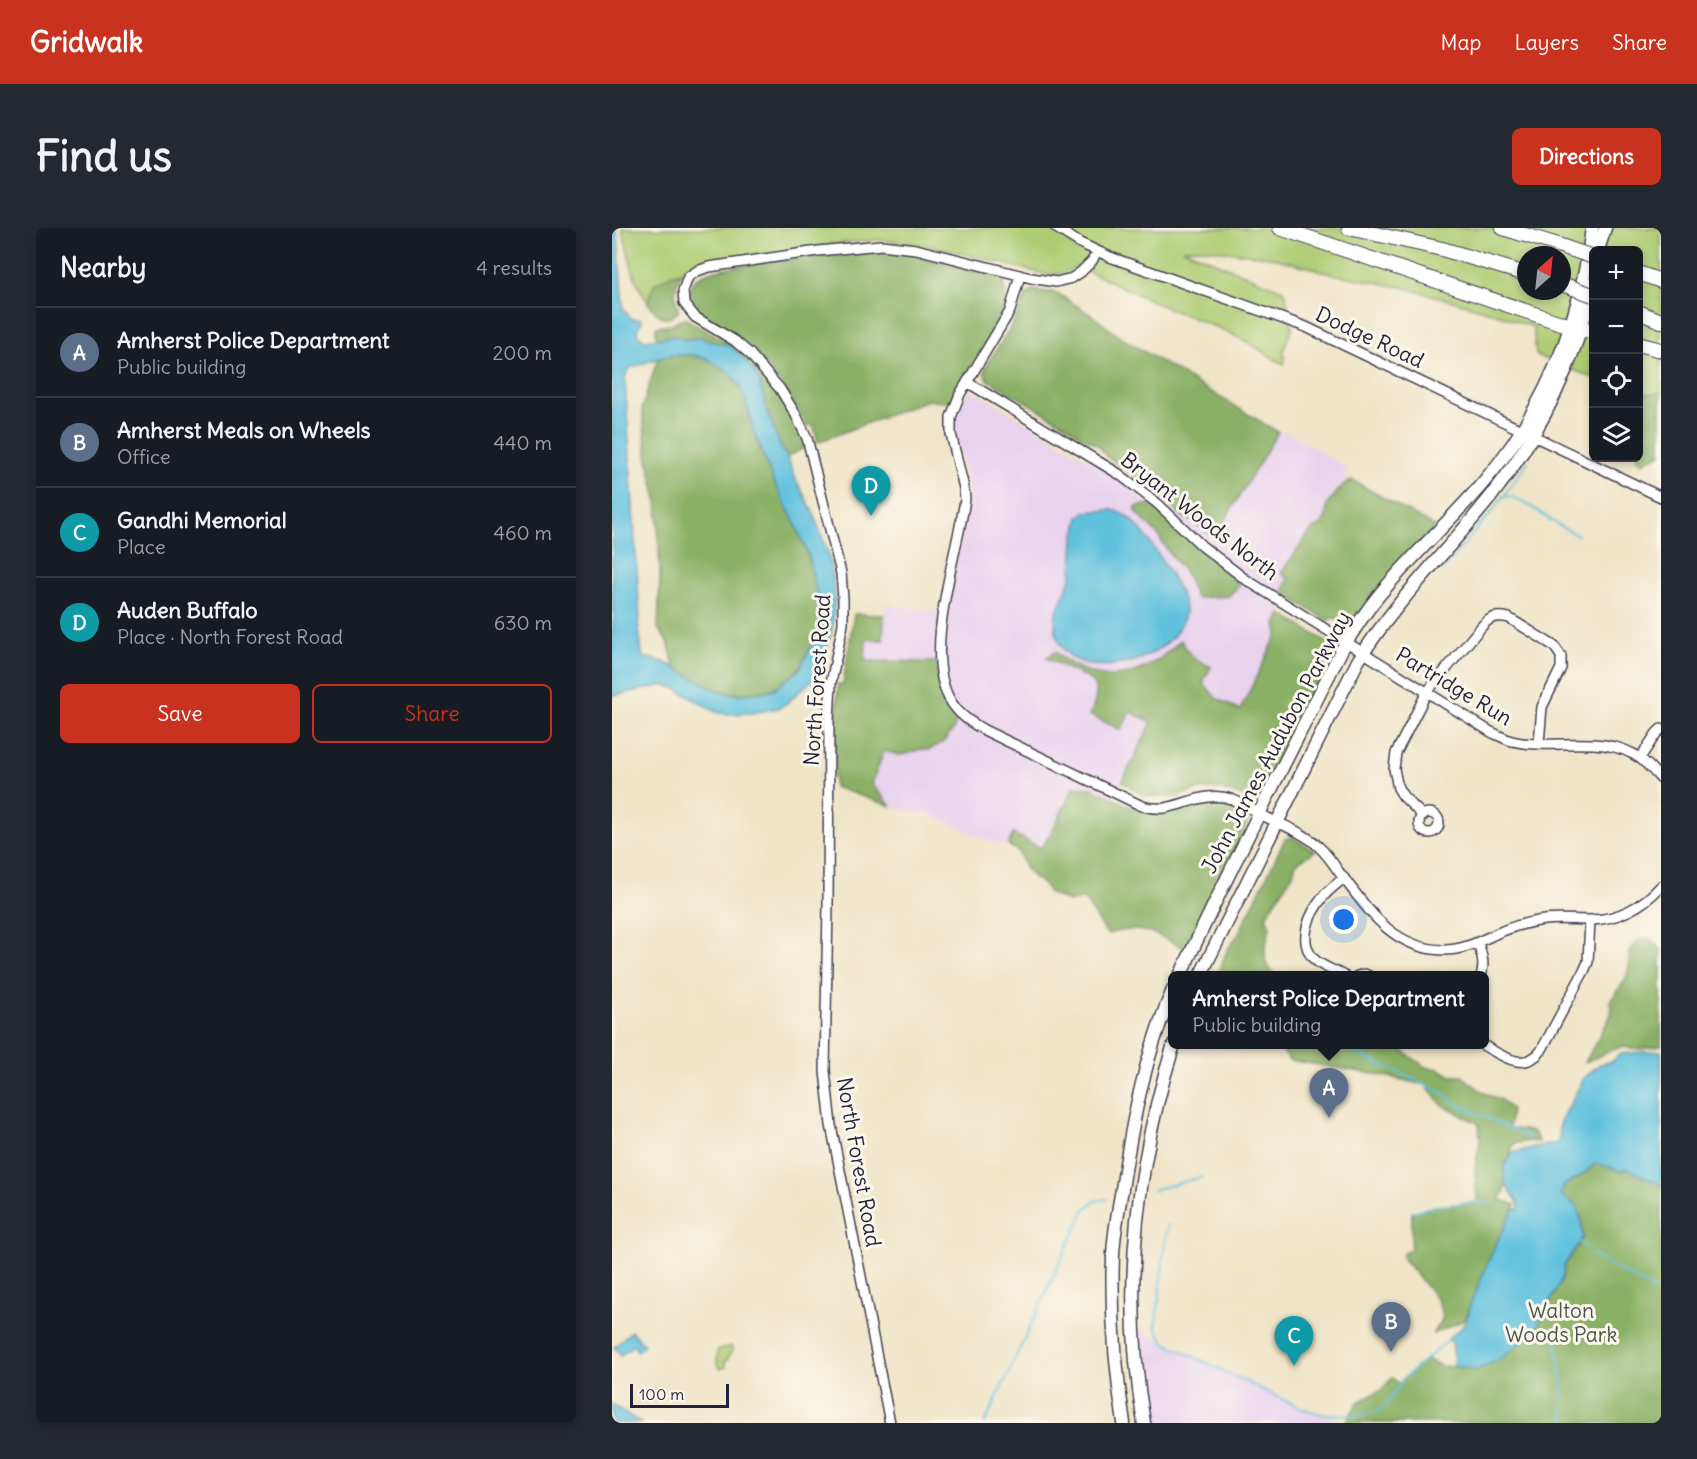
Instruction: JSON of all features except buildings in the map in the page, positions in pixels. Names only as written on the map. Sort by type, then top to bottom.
[{"type":"highway","points":[[1280,228],[1582,329]]},
{"type":"highway","points":[[1349,228],[1442,249],[1517,271]]},
{"type":"highway","points":[[1503,228],[1589,256]]},
{"type":"highway","points":[[1643,275],[1661,281]]},
{"type":"highway","points":[[1571,287],[1589,294]]},
{"type":"highway","points":[[1643,314],[1661,321]]},
{"type":"highway","points":[[1643,345],[1661,350]]},
{"type":"main road","name":"John James Audubon Parkway","points":[[1582,329],[1583,282],[1592,228]]},
{"type":"main road","points":[[1599,246],[1605,228]]},
{"type":"main road","name":"John James Audubon Parkway","points":[[1202,971],[1364,652],[1398,605],[1494,493],[1528,432],[1556,366],[1582,329],[1589,300]]},
{"type":"main road","name":"John James Audubon Parkway","points":[[1182,971],[1259,813],[1347,642],[1362,618],[1380,594],[1481,485],[1510,449],[1528,432]]},
{"type":"main road","points":[[1124,1423],[1117,1372],[1113,1254],[1136,1106],[1153,1043],[1168,1005]]},
{"type":"main road","points":[[1144,1423],[1134,1328],[1136,1234],[1142,1178],[1152,1125],[1173,1049]]},
{"type":"street","name":"Dodge Road","points":[[1056,228],[1097,251],[1134,266],[1306,327],[1661,497]]},
{"type":"street","name":"North Forest Road","points":[[890,1423],[831,1125],[825,1071],[829,720],[831,683],[843,624],[841,573],[807,438],[796,415],[776,384],[750,354],[735,341],[692,315],[684,303],[683,291],[688,277],[705,268],[766,258],[871,246],[909,248],[1046,281],[1064,280],[1075,276],[1092,261],[1097,251]]},
{"type":"street","points":[[1020,275],[1010,311],[956,404],[951,420],[951,434],[965,499],[948,584],[940,638],[940,663],[947,694],[965,718],[984,730],[1134,804],[1162,808],[1202,797],[1218,796],[1231,799],[1313,842],[1326,854],[1382,926],[1406,942],[1427,948],[1446,950],[1478,943],[1531,922],[1557,919],[1590,920],[1615,916],[1629,911],[1650,898],[1661,886]]},
{"type":"street","name":"Bryant Woods North","points":[[968,382],[1119,474],[1150,497],[1202,546],[1237,573],[1364,652]]},
{"type":"street","points":[[1423,816],[1398,788],[1394,769],[1396,753],[1427,692],[1486,621],[1497,616],[1509,618],[1554,646],[1561,656],[1561,668],[1542,707],[1539,743]]},
{"type":"street","name":"Partridge Run","points":[[1364,652],[1504,739],[1518,742],[1606,746],[1626,751],[1640,758],[1661,779]]},
{"type":"street","points":[[1640,758],[1661,729]]},
{"type":"street","points":[[1336,971],[1316,961],[1307,948],[1305,938],[1308,924],[1322,897],[1344,878]]},
{"type":"street","points":[[1489,1048],[1518,1062],[1531,1060],[1537,1056],[1584,971],[1589,953],[1590,920]]},
{"type":"street","points":[[1478,943],[1483,958],[1482,971]]},
{"type":"shaded area","points":[[967,393],[979,394],[1106,471],[1149,504],[1165,499],[1184,518],[1191,520],[1205,532],[1217,532],[1278,432],[1287,432],[1346,467],[1348,472],[1344,484],[1327,504],[1326,516],[1321,525],[1312,529],[1282,573],[1288,579],[1283,591],[1286,595],[1284,608],[1278,618],[1278,633],[1240,710],[1216,698],[1202,682],[1210,667],[1187,652],[1181,641],[1159,660],[1128,674],[1103,676],[1091,673],[1055,652],[1047,658],[1089,679],[1094,684],[1096,702],[1090,715],[1130,712],[1152,722],[1114,798],[1092,788],[1074,787],[1041,849],[1013,835],[1008,845],[993,843],[928,813],[906,811],[891,806],[872,784],[884,750],[907,754],[920,749],[958,718],[951,711],[942,693],[936,662],[864,661],[865,640],[883,640],[885,605],[947,612],[969,502],[967,480],[955,428],[956,417],[959,406]]},
{"type":"shaded area","points":[[1140,1330],[1301,1408],[1348,1423],[1150,1423]]},
{"type":"green space","points":[[622,228],[1661,228],[1661,393],[1643,393],[1643,246],[1589,246],[1589,376],[1536,355],[1533,327],[1485,310],[1406,288],[1338,275],[1270,257],[1200,248],[1183,249],[1285,291],[1292,328],[1283,352],[1284,365],[1221,329],[1165,307],[1077,266],[1062,273],[1044,274],[933,246],[880,240],[698,262],[682,272],[671,275],[650,294],[648,303],[635,279]]},
{"type":"green space","points":[[881,250],[917,253],[924,258],[1002,278],[1006,306],[951,403],[929,400],[922,402],[818,442],[813,424],[806,426],[788,394],[762,360],[746,345],[713,326],[699,314],[690,300],[690,289],[696,279],[702,275],[721,269]]},
{"type":"green space","points":[[682,272],[675,291],[679,311],[669,318],[661,317],[648,303],[654,284]]},
{"type":"green space","points":[[1033,290],[1057,293],[1123,339],[1278,432],[1217,533],[1209,534],[1191,520],[1184,518],[1165,499],[1107,457],[1098,446],[986,378],[984,372],[987,364],[1018,314],[1025,298]]},
{"type":"green space","points":[[685,318],[730,343],[755,363],[776,389],[806,447],[787,457],[781,448],[767,412],[758,377],[727,345],[701,337],[685,340],[677,336],[656,339],[656,327],[670,325]]},
{"type":"green space","points":[[675,355],[711,361],[730,373],[739,385],[758,444],[797,529],[811,566],[818,606],[817,634],[797,671],[769,690],[740,694],[720,691],[675,669],[668,643],[658,628],[660,577],[657,499],[648,461],[642,408],[658,358]]},
{"type":"green space","points":[[1643,393],[1661,393],[1661,454],[1642,463]]},
{"type":"green space","points":[[1352,480],[1435,527],[1349,627],[1341,631],[1342,624],[1336,618],[1328,621],[1286,595],[1283,591],[1288,579],[1281,573],[1312,529],[1321,525],[1326,516],[1327,504],[1344,484]]},
{"type":"green space","points":[[1149,504],[1241,583],[1229,596],[1196,598],[1185,572],[1158,535],[1136,512],[1136,507]]},
{"type":"green space","points":[[854,614],[884,615],[883,640],[866,640],[865,661],[936,662],[942,692],[958,718],[953,730],[943,742],[929,750],[920,749],[898,755],[884,751],[872,784],[891,806],[834,787],[838,684],[843,684]]},
{"type":"green space","points":[[1281,614],[1335,647],[1259,800],[1253,803],[1247,797],[1218,789],[1196,790],[1176,797],[1144,796],[1122,782],[1152,722],[1130,712],[1121,730],[1090,715],[1096,696],[1093,683],[1046,658],[1055,652],[1083,670],[1111,676],[1124,675],[1148,666],[1181,640],[1193,656],[1211,667],[1203,682],[1216,698],[1240,710],[1278,633],[1276,624]]},
{"type":"green space","points":[[1074,787],[1092,788],[1144,811],[1154,812],[1213,801],[1234,806],[1248,815],[1247,824],[1185,949],[1145,931],[1128,930],[1107,934],[1085,900],[1069,902],[1050,894],[1044,885],[1026,869],[1018,851],[1008,845],[1013,834],[1041,848]]},
{"type":"green space","points":[[1292,837],[1315,851],[1296,863],[1293,874],[1266,916],[1270,927],[1265,961],[1271,971],[1219,971],[1227,950],[1238,935],[1285,839]]},
{"type":"green space","points":[[1648,938],[1661,949],[1661,1046],[1640,1049],[1620,1047],[1585,1062],[1611,1015],[1610,1001],[1627,975],[1630,949],[1640,940]]},
{"type":"green space","points":[[1282,1049],[1400,1049],[1426,1067],[1439,1069],[1451,1076],[1462,1076],[1484,1093],[1501,1100],[1511,1109],[1509,1128],[1534,1132],[1539,1142],[1513,1144],[1510,1157],[1504,1166],[1506,1185],[1501,1200],[1516,1205],[1494,1248],[1465,1320],[1432,1334],[1443,1316],[1437,1299],[1402,1255],[1411,1248],[1412,1212],[1436,1206],[1477,1202],[1475,1167],[1480,1141],[1479,1124],[1442,1105],[1426,1085],[1289,1060]]},
{"type":"green space","name":"Walton Woods Park","points":[[1596,1163],[1621,1171],[1626,1167],[1661,1185],[1661,1423],[1346,1423],[1358,1402],[1380,1391],[1392,1378],[1400,1384],[1426,1359],[1441,1366],[1478,1370],[1504,1356],[1535,1331],[1563,1276],[1564,1266],[1583,1237],[1577,1206],[1561,1194],[1564,1185],[1581,1176]]},
{"type":"green space","points":[[731,1346],[733,1349],[728,1360],[725,1361],[726,1367],[720,1369],[717,1364],[717,1350]]},
{"type":"water","points":[[612,228],[616,228],[623,309],[632,319],[641,319],[637,334],[645,340],[677,336],[685,340],[701,337],[727,345],[740,354],[758,377],[767,411],[781,448],[813,512],[829,556],[835,597],[832,628],[825,655],[814,678],[786,704],[778,708],[752,713],[724,714],[665,685],[612,696],[614,618],[612,594]],"holes":[[[692,355],[706,358],[731,374],[739,385],[765,460],[809,557],[817,594],[818,630],[800,669],[776,688],[768,691],[738,695],[720,692],[664,662],[643,657],[642,653],[638,622],[640,618],[625,378],[630,368],[658,358]]]},
{"type":"water","points":[[1112,510],[1120,512],[1134,522],[1146,536],[1176,583],[1185,611],[1179,628],[1166,644],[1147,656],[1126,663],[1104,666],[1083,662],[1067,653],[1057,637],[1056,614],[1072,576],[1074,539],[1079,518],[1085,512]]},
{"type":"water","points":[[1661,1051],[1661,1185],[1626,1168],[1621,1171],[1596,1163],[1581,1176],[1564,1185],[1561,1194],[1577,1206],[1583,1237],[1564,1266],[1563,1276],[1535,1331],[1503,1357],[1478,1370],[1455,1366],[1453,1345],[1448,1340],[1449,1337],[1458,1331],[1466,1319],[1494,1248],[1514,1209],[1519,1209],[1519,1204],[1506,1185],[1504,1166],[1513,1153],[1558,1143],[1561,1122],[1584,1078],[1600,1064],[1613,1061],[1619,1055],[1628,1053]]},
{"type":"water","points":[[631,1331],[644,1345],[638,1351],[633,1345],[621,1355],[614,1347]]},
{"type":"water","points":[[612,1404],[614,1406],[641,1423],[612,1423]]},
{"type":"waterway","points":[[1504,496],[1528,461]]},
{"type":"waterway","points":[[1443,569],[1503,496],[1524,502],[1578,535]]},
{"type":"waterway","points":[[1347,1049],[1443,1093],[1457,1104],[1531,1138]]},
{"type":"waterway","points":[[1153,1190],[1202,1177]]},
{"type":"waterway","points":[[985,1423],[1085,1209],[1095,1201],[1107,1199]]},
{"type":"waterway","points":[[1412,1212],[1436,1206],[1490,1202]]},
{"type":"waterway","points":[[1168,1225],[1156,1327],[1165,1343],[1301,1408],[1320,1414],[1360,1415],[1377,1412],[1388,1403],[1403,1379],[1448,1340]]},
{"type":"waterway","points":[[1579,1242],[1588,1248]]},
{"type":"waterway","points":[[1592,1253],[1661,1295]]},
{"type":"waterway","points":[[1535,1331],[1553,1334]]},
{"type":"waterway","points":[[1557,1341],[1563,1398]]},
{"type":"waterway","points":[[1562,1406],[1567,1423]]},
{"type":"place","name":"Auden Buffalo","points":[[871,516]]},
{"type":"place","name":"Amherst Police Department","points":[[1329,1118]]},
{"type":"place","name":"Amherst Meals on Wheels","points":[[1391,1352]]},
{"type":"place","name":"Gandhi Memorial","points":[[1294,1366]]}]
